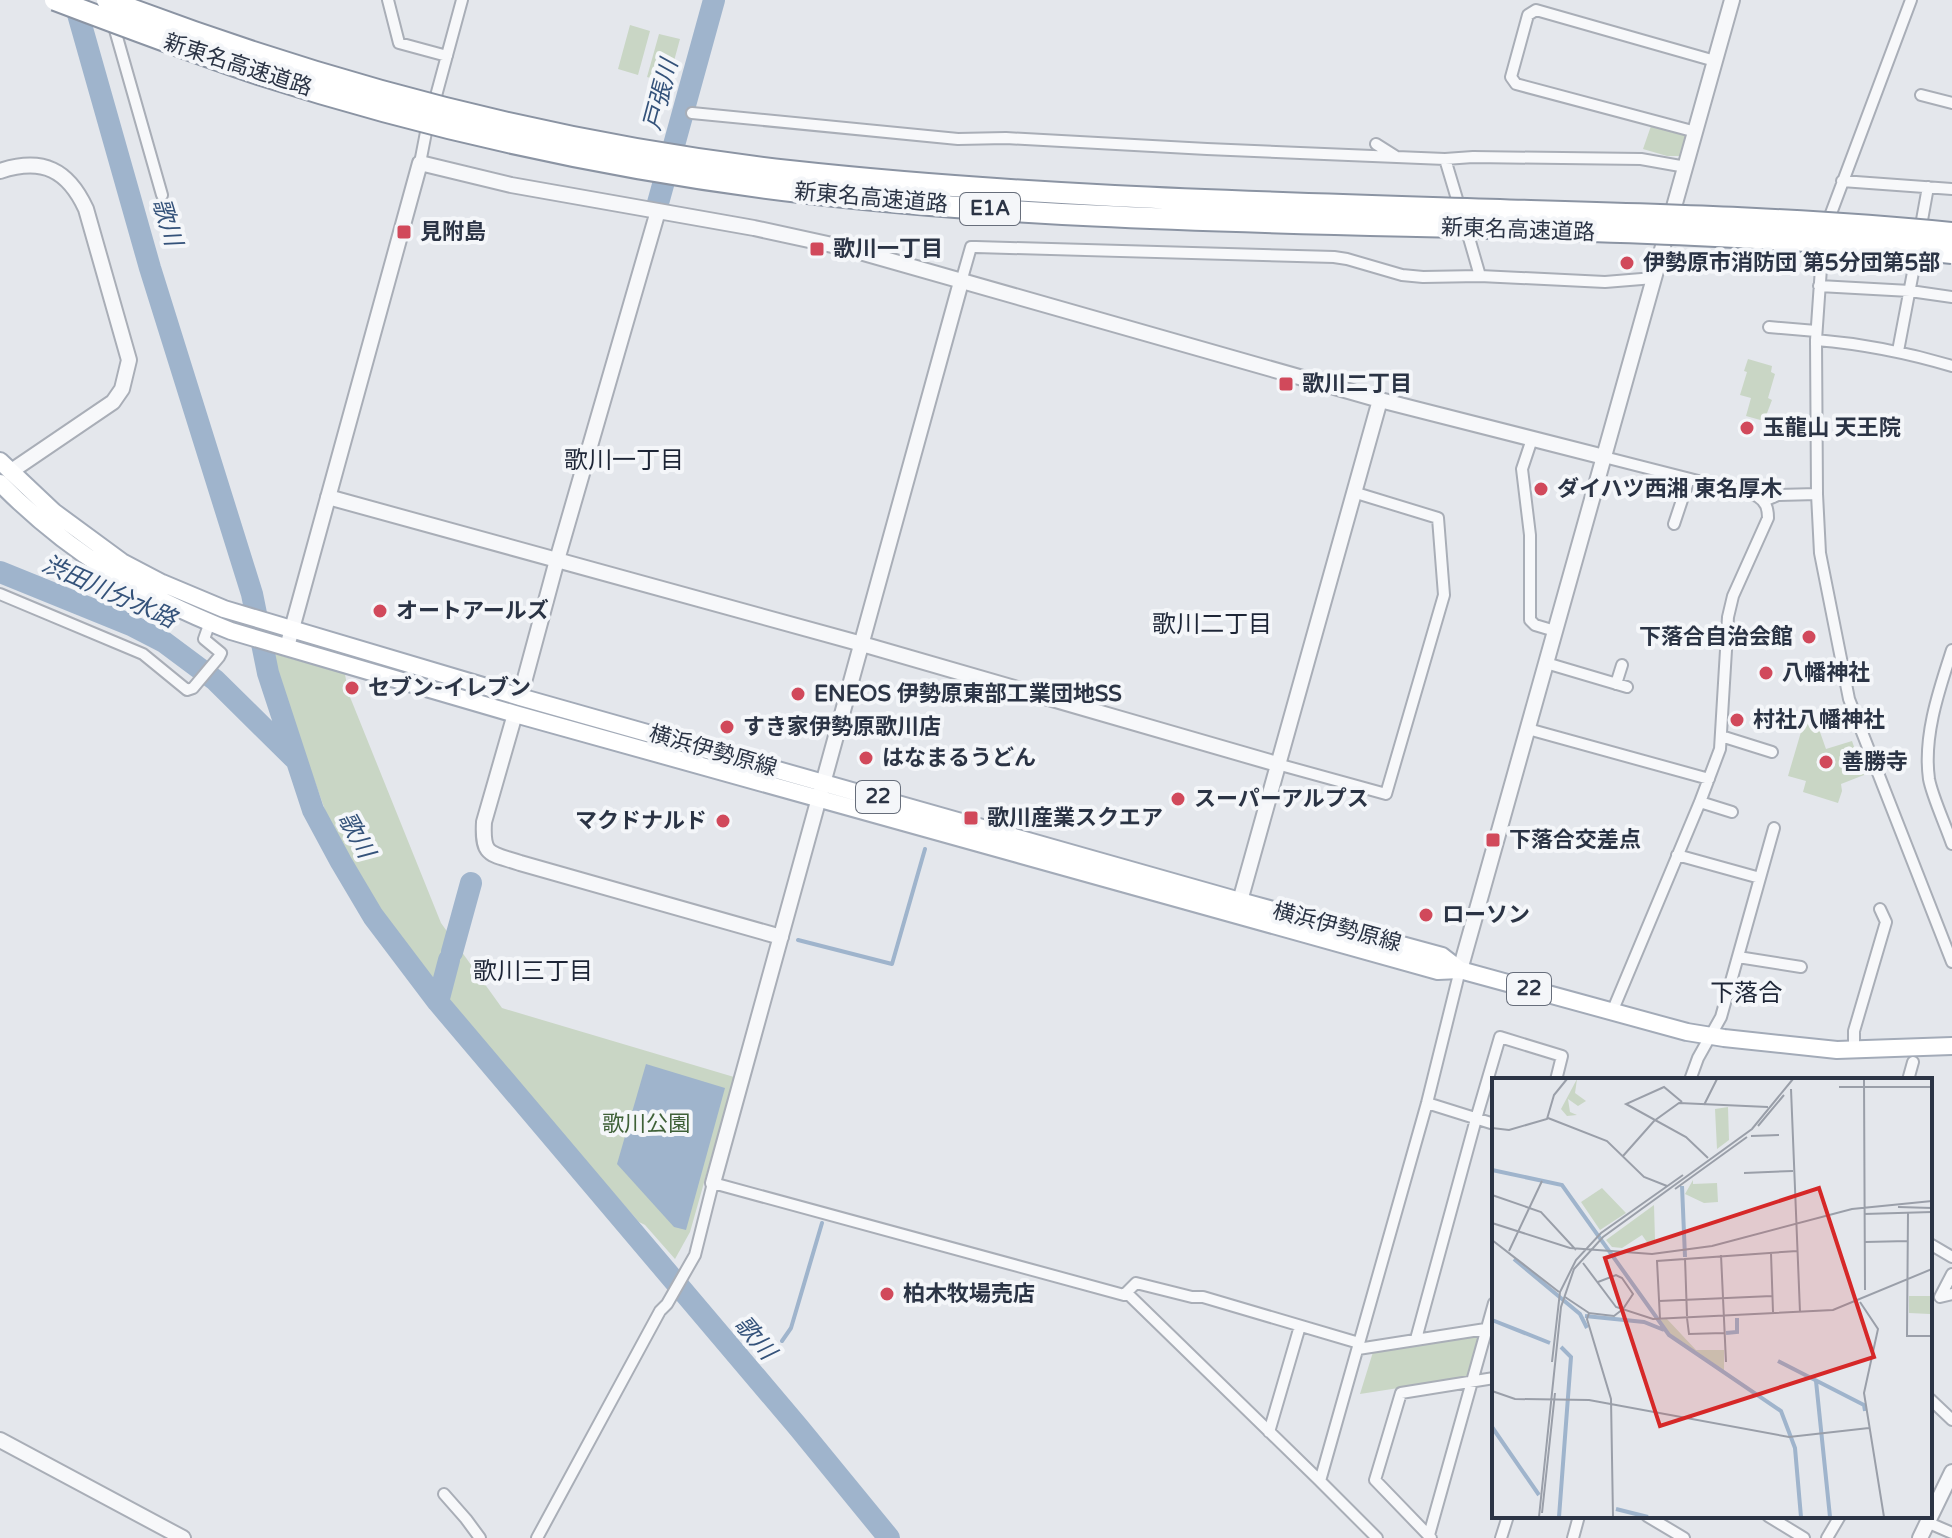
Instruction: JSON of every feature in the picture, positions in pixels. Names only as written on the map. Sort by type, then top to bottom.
[{"type":"highway","name":"新東名高速道路","points":[[55,0],[258,74],[390,112],[576,156],[783,190],[907,203],[1097,215],[1763,239],[1952,253]]},
{"type":"highway","name":"新東名高速道路","points":[[107,0],[266,56],[396,95],[580,137],[784,170],[909,183],[1140,198],[1763,220],[1952,233]]},
{"type":"main road","name":"横浜伊勢原線","points":[[3,472],[122,562],[224,609],[520,697],[1442,956],[1460,970]]},
{"type":"main road","name":"横浜伊勢原線","points":[[3,472],[27,510],[73,548],[151,596],[231,631],[515,714],[1438,971],[1460,970],[1687,1032],[1854,1051],[1952,1046]]},
{"type":"street","points":[[107,0],[162,195]]},
{"type":"street","points":[[388,0],[399,43],[447,56]]},
{"type":"street","points":[[283,646],[292,629],[462,0]]},
{"type":"street","points":[[1320,1481],[1732,0]]},
{"type":"street","points":[[1911,0],[1824,231],[1816,335],[1817,494],[1820,553],[1849,699],[1952,962]]},
{"type":"street","points":[[1696,132],[1516,84],[1511,77],[1528,15],[1536,10],[1715,61]]},
{"type":"street","points":[[1921,95],[1952,103]]},
{"type":"street","points":[[692,113],[958,139],[1006,138],[1445,159],[1641,159],[1686,167]]},
{"type":"street","points":[[1376,144],[1397,157]]},
{"type":"street","points":[[1445,159],[1480,276]]},
{"type":"street","points":[[420,163],[511,185],[754,228],[846,248],[1380,400],[1757,496],[1764,501],[1768,518],[1733,596],[1728,617],[1720,749],[1612,1012]]},
{"type":"street","points":[[0,171],[20,166],[41,167],[64,176],[79,194],[129,360],[122,389],[113,402],[3,472]]},
{"type":"street","points":[[1842,181],[1952,189]]},
{"type":"street","points":[[1898,351],[1928,187]]},
{"type":"street","points":[[520,697],[658,211]]},
{"type":"street","points":[[537,1538],[660,1311],[695,1255],[971,247],[1334,257],[1412,276],[1605,282],[1654,278]]},
{"type":"street","points":[[1819,286],[1910,291],[1952,297]]},
{"type":"street","points":[[1775,324],[1952,366]]},
{"type":"street","points":[[1240,901],[1380,400]]},
{"type":"street","points":[[1532,439],[1522,469],[1530,535],[1530,620],[1535,625],[1555,631]]},
{"type":"street","points":[[1674,524],[1689,479]]},
{"type":"street","points":[[328,497],[862,644],[1386,794],[1444,595],[1438,518],[1353,492]]},
{"type":"street","points":[[1764,501],[1778,495],[1817,494]]},
{"type":"street","points":[[0,594],[143,654],[187,690],[193,688],[221,653],[204,639],[210,622]]},
{"type":"street","points":[[1952,650],[1932,719],[1929,749],[1929,780],[1952,844]]},
{"type":"street","points":[[1546,663],[1622,686],[1622,665]]},
{"type":"street","points":[[515,714],[484,822],[486,849],[520,863],[781,937]]},
{"type":"street","points":[[1528,729],[1709,779]]},
{"type":"street","points":[[1721,736],[1772,752]]},
{"type":"street","points":[[1700,802],[1732,812]]},
{"type":"street","points":[[1691,1078],[1721,1017],[1774,828]]},
{"type":"street","points":[[1677,855],[1760,878]]},
{"type":"street","points":[[1854,1051],[1854,1031],[1879,929],[1886,922],[1880,909]]},
{"type":"street","points":[[1738,957],[1801,967]]},
{"type":"street","points":[[1416,1339],[1500,1037],[1562,1056],[1556,1078]]},
{"type":"street","points":[[1909,1078],[1913,1062]]},
{"type":"street","points":[[1427,1103],[1492,1123]]},
{"type":"street","points":[[713,1183],[1129,1295],[1377,1538]]},
{"type":"street","points":[[1932,1245],[1952,1257]]},
{"type":"street","points":[[1952,1274],[1940,1297],[1952,1294]]},
{"type":"street","points":[[1124,1295],[1136,1283],[1203,1297],[1359,1346],[1490,1328],[1430,1537]]},
{"type":"street","points":[[1269,1432],[1300,1326]]},
{"type":"street","points":[[1430,1537],[1375,1480],[1401,1393],[1492,1378]]},
{"type":"street","points":[[1932,1401],[1952,1420]]},
{"type":"street","points":[[0,1440],[183,1538]]},
{"type":"street","points":[[1932,1516],[1952,1472]]},
{"type":"street","points":[[444,1494],[480,1538]]},
{"type":"street","points":[[1501,1538],[1507,1518]]},
{"type":"street","points":[[1573,1538],[1578,1518]]},
{"type":"street","points":[[1650,1518],[1684,1538]]},
{"type":"street","points":[[1771,1518],[1804,1538]]},
{"type":"street","points":[[1827,1538],[1839,1518]]},
{"type":"street","points":[[1920,1538],[1931,1518]]},
{"type":"street","points":[[1929,1523],[1952,1533]]},
{"type":"green space","points":[[630,25],[650,31],[638,75],[618,69]]},
{"type":"green space","points":[[659,34],[680,39],[668,83],[647,77]]},
{"type":"green space","points":[[1651,126],[1684,135],[1687,139],[1681,156],[1667,156],[1643,149]]},
{"type":"green space","points":[[1748,359],[1772,366],[1771,372],[1775,374],[1768,398],[1772,400],[1764,421],[1746,416],[1751,398],[1740,395]]},
{"type":"green space","name":"歌川公園","points":[[275,654],[345,674],[348,692],[441,923],[502,1008],[734,1077],[690,1232],[675,1259],[446,1002],[366,896],[335,838],[270,656]]},
{"type":"green space","points":[[1806,715],[1815,718],[1826,749],[1852,741],[1864,775],[1841,784],[1838,803],[1803,792],[1806,781],[1788,776]]},
{"type":"green space","points":[[1480,1334],[1469,1377],[1360,1394],[1373,1352]]},
{"type":"water","points":[[646,1064],[725,1088],[686,1230],[674,1227],[617,1164]]},
{"type":"waterway","name":"歌川","points":[[74,0],[150,268],[252,594],[268,673],[313,810],[373,916],[438,1002],[889,1538]]},
{"type":"waterway","name":"戸張川","points":[[658,203],[714,0]]},
{"type":"waterway","name":"渋田川分水路","points":[[0,572],[131,625],[164,642],[215,680],[295,759]]},
{"type":"waterway","points":[[798,940],[892,964],[925,849]]},
{"type":"waterway","name":"戸張川","points":[[452,952],[471,883]]},
{"type":"waterway","name":"戸張川","points":[[438,1002],[449,960]]},
{"type":"waterway","points":[[782,1341],[791,1328],[822,1223]]},
{"type":"place","name":"見附島","points":[[404,232]]},
{"type":"place","name":"歌川一丁目","points":[[817,249]]},
{"type":"place","name":"伊勢原市消防団 第5分団第5部","points":[[1627,263]]},
{"type":"place","name":"歌川二丁目","points":[[1286,384]]},
{"type":"place","name":"玉龍山 天王院","points":[[1747,428]]},
{"type":"place","name":"ダイハツ西湘 東名厚木","points":[[1541,489]]},
{"type":"place","name":"オートアールズ","points":[[380,611]]},
{"type":"place","name":"下落合自治会館","points":[[1809,637]]},
{"type":"place","name":"八幡神社","points":[[1766,673]]},
{"type":"place","name":"セブン-イレブン","points":[[352,688]]},
{"type":"place","name":"ENEOS 伊勢原東部工業団地SS","points":[[798,694]]},
{"type":"place","name":"村社八幡神社","points":[[1737,720]]},
{"type":"place","name":"すき家伊勢原歌川店","points":[[727,727]]},
{"type":"place","name":"はなまるうどん","points":[[866,758]]},
{"type":"place","name":"善勝寺","points":[[1826,762]]},
{"type":"place","name":"スーパーアルプス","points":[[1178,799]]},
{"type":"place","name":"歌川産業スクエア","points":[[971,818]]},
{"type":"place","name":"マクドナルド","points":[[723,821]]},
{"type":"place","name":"下落合交差点","points":[[1493,840]]},
{"type":"place","name":"ローソン","points":[[1426,915]]},
{"type":"place","name":"柏木牧場売店","points":[[887,1294]]},
{"type":"district","name":"歌川一丁目","points":[[624,460]]},
{"type":"district","name":"歌川二丁目","points":[[1212,624]]},
{"type":"district","name":"歌川三丁目","points":[[533,971]]},
{"type":"district","name":"下落合","points":[[1746,993]]}]
